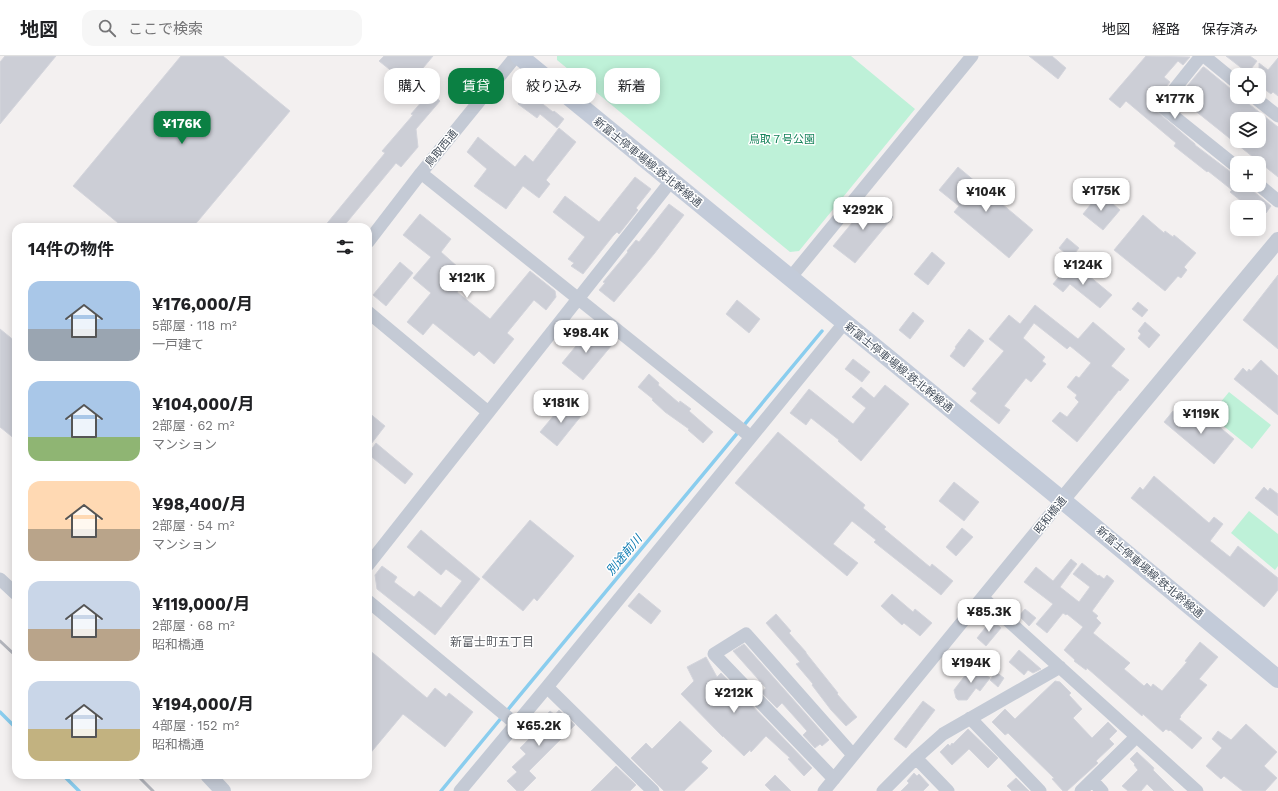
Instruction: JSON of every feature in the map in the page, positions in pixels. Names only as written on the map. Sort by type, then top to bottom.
[{"type":"main road","name":"新富士停車場線:鉄北幹線通","points":[[519,56],[1062,500],[1278,679]]},
{"type":"street","name":"鳥取西通","points":[[372,237],[421,173],[516,56]]},
{"type":"street","points":[[790,278],[972,56]]},
{"type":"street","points":[[1230,77],[1203,56],[1161,106],[1230,161]]},
{"type":"street","points":[[1263,104],[1278,116]]},
{"type":"street","points":[[421,173],[751,437]]},
{"type":"street","points":[[372,560],[671,181]]},
{"type":"street","points":[[1266,191],[1278,201]]},
{"type":"street","name":"昭和橋通","points":[[824,791],[1062,500],[1278,240]]},
{"type":"street","points":[[372,315],[488,412]]},
{"type":"street","points":[[460,791],[547,687],[844,322]]},
{"type":"street","points":[[0,579],[12,590]]},
{"type":"street","points":[[983,598],[1196,791]]},
{"type":"street","points":[[372,604],[516,724]]},
{"type":"street","points":[[834,779],[714,654],[746,634],[853,755]]},
{"type":"street","points":[[883,791],[943,734],[1060,667]]},
{"type":"street","points":[[547,687],[653,791]]},
{"type":"street","points":[[970,718],[1040,791]]},
{"type":"street","points":[[1081,791],[1136,737]]},
{"type":"street","points":[[916,758],[948,791]]},
{"type":"street","points":[[212,779],[223,791]]},
{"type":"street","points":[[1092,780],[1102,791]]},
{"type":"green space","name":"鳥取７号公園","points":[[557,56],[851,56],[915,109],[799,251],[790,252],[610,104],[660,104],[660,68],[604,68],[604,99],[596,92],[596,68],[567,68],[557,60]]},
{"type":"green space","points":[[1229,392],[1271,425],[1252,449],[1210,415]]},
{"type":"green space","points":[[1249,511],[1278,534],[1278,566],[1275,570],[1231,533]]},
{"type":"building","points":[[5,56],[56,56],[0,124],[0,62]]},
{"type":"building","points":[[181,56],[223,56],[290,111],[196,223],[118,223],[73,186]]},
{"type":"building","points":[[384,56],[433,56],[423,68],[388,68],[379,61]]},
{"type":"building","points":[[1029,56],[1052,56],[1066,68],[1058,79]]},
{"type":"building","points":[[1146,56],[1190,57],[1183,65],[1178,61],[1164,77],[1170,82],[1155,101],[1153,105],[1154,109],[1195,145],[1230,171],[1230,188],[1174,146],[1176,143],[1126,101],[1120,108],[1109,99]]},
{"type":"building","points":[[1226,56],[1250,56],[1257,61],[1252,68],[1242,68]]},
{"type":"building","points":[[1278,58],[1278,96],[1273,92],[1271,94],[1266,90],[1266,68],[1268,70]]},
{"type":"building","points":[[1259,63],[1265,68],[1259,68]]},
{"type":"building","points":[[1203,67],[1230,88],[1230,104],[1249,104],[1259,112],[1230,112],[1230,139],[1178,97]]},
{"type":"building","points":[[420,104],[437,104],[416,129],[418,147],[401,167],[396,163],[346,223],[327,223],[385,153],[382,151],[413,115],[411,114]]},
{"type":"building","points":[[518,104],[543,104],[564,119],[557,128],[540,114],[537,118]]},
{"type":"building","points":[[1266,118],[1278,127],[1278,177],[1266,167],[1266,156],[1252,156],[1242,148],[1266,148]]},
{"type":"building","points":[[559,128],[576,142],[546,180],[550,184],[539,198],[523,186],[506,209],[474,186],[487,169],[467,152],[478,137],[515,167],[525,155],[533,162]]},
{"type":"building","points":[[958,167],[1033,230],[1009,258],[954,212],[959,206],[939,190]]},
{"type":"building","points":[[635,177],[651,189],[636,208],[638,210],[619,234],[617,232],[613,236],[583,274],[571,266],[574,263],[568,259],[585,237],[553,212],[565,196],[599,222]]},
{"type":"building","points":[[1230,192],[1254,192],[1264,200],[1240,200]]},
{"type":"building","points":[[1100,193],[1120,210],[1103,230],[1083,214]]},
{"type":"building","points":[[871,200],[878,205],[879,203],[893,217],[855,263],[833,246]]},
{"type":"building","points":[[1266,202],[1271,206],[1266,213]]},
{"type":"building","points":[[669,204],[684,215],[614,302],[599,290],[605,283],[603,282],[636,240],[639,242]]},
{"type":"building","points":[[420,214],[451,239],[441,252],[468,276],[457,292],[490,319],[530,271],[555,291],[556,297],[546,310],[534,300],[507,333],[514,339],[494,364],[479,351],[474,356],[433,323],[423,335],[407,322],[431,293],[413,278],[431,257],[403,235]]},
{"type":"building","points":[[1143,215],[1164,233],[1165,231],[1173,237],[1174,235],[1196,253],[1184,267],[1187,270],[1181,278],[1178,276],[1165,291],[1114,250]]},
{"type":"building","points":[[1067,238],[1079,248],[1071,258],[1059,248]]},
{"type":"building","points":[[932,252],[945,263],[928,285],[914,274]]},
{"type":"building","points":[[400,262],[413,273],[386,306],[373,295]]},
{"type":"building","points":[[1067,267],[1079,276],[1083,271],[1112,295],[1100,308],[1070,284],[1063,292],[1053,284]]},
{"type":"building","points":[[1278,275],[1278,349],[1243,320]]},
{"type":"building","points":[[737,300],[760,319],[749,333],[726,314]]},
{"type":"building","points":[[1138,302],[1148,310],[1142,317],[1132,309]]},
{"type":"building","points":[[1035,305],[1078,339],[1093,322],[1125,349],[1111,366],[1129,380],[1120,391],[1119,390],[1077,442],[1052,421],[1060,412],[1067,417],[1079,402],[1075,398],[1077,395],[1067,387],[1076,376],[1079,378],[1091,363],[1070,346],[1067,349],[1034,323],[1023,338],[1045,357],[1042,361],[1046,364],[1031,382],[1026,378],[1004,406],[1010,410],[999,424],[970,401],[977,393],[972,389],[1004,351],[989,339],[1009,315],[1020,324]]},
{"type":"building","points":[[913,312],[924,321],[910,339],[899,330]]},
{"type":"building","points":[[1145,322],[1160,335],[1149,348],[1138,338],[1141,334],[1138,331]]},
{"type":"building","points":[[0,329],[12,339],[12,437],[0,427]]},
{"type":"building","points":[[590,329],[611,346],[583,380],[562,363]]},
{"type":"building","points":[[969,329],[984,341],[964,367],[950,356]]},
{"type":"building","points":[[853,359],[870,372],[862,382],[845,369]]},
{"type":"building","points":[[1261,360],[1278,376],[1278,415],[1234,379],[1243,368],[1247,372],[1249,369],[1251,371]]},
{"type":"building","points":[[649,374],[659,383],[658,385],[679,403],[680,401],[691,409],[689,411],[713,432],[703,443],[688,430],[689,429],[665,412],[652,400],[653,399],[638,387]]},
{"type":"building","points":[[885,385],[909,404],[861,461],[838,441],[839,440],[811,418],[806,425],[790,413],[809,389],[853,424],[866,408],[852,397],[861,387],[874,398]]},
{"type":"building","points":[[565,402],[581,416],[557,446],[540,432]]},
{"type":"building","points":[[1173,411],[1177,415],[1179,412],[1191,423],[1200,411],[1234,439],[1214,464],[1164,422]]},
{"type":"building","points":[[372,415],[385,426],[372,443]]},
{"type":"building","points":[[778,432],[865,505],[863,508],[886,527],[884,529],[930,567],[932,564],[953,581],[941,595],[874,542],[876,540],[852,521],[833,544],[858,563],[847,576],[735,483]]},
{"type":"building","points":[[376,443],[413,474],[405,484],[372,457],[372,448]]},
{"type":"building","points":[[1154,476],[1209,523],[1214,517],[1223,524],[1210,541],[1230,557],[1238,546],[1278,578],[1278,590],[1264,607],[1131,498],[1140,487],[1143,490]]},
{"type":"building","points":[[954,482],[979,502],[964,521],[939,501]]},
{"type":"building","points":[[1264,487],[1268,491],[1270,488],[1278,494],[1278,516],[1255,498]]},
{"type":"building","points":[[530,520],[574,556],[537,601],[534,598],[523,611],[482,577]]},
{"type":"building","points":[[962,528],[973,537],[956,556],[946,547]]},
{"type":"building","points":[[421,530],[480,579],[435,635],[377,589],[375,575],[382,566],[397,577],[394,582],[414,597],[419,591],[441,608],[462,581],[446,569],[441,575],[407,547]]},
{"type":"building","points":[[1071,559],[1077,564],[1060,587],[1079,602],[1090,587],[1073,574],[1082,563],[1098,576],[1099,575],[1104,579],[1107,575],[1114,581],[1092,611],[1098,616],[1096,618],[1101,623],[1093,633],[1130,663],[1124,669],[1144,686],[1147,683],[1151,687],[1153,684],[1162,691],[1187,662],[1185,661],[1200,642],[1218,657],[1199,679],[1207,685],[1179,719],[1202,738],[1192,749],[1170,730],[1169,731],[1166,729],[1163,732],[1143,714],[1142,716],[1087,668],[1086,670],[1074,661],[1075,660],[1064,650],[1083,627],[1067,614],[1066,615],[1063,613],[1047,633],[1036,624],[1053,604],[1024,582],[1036,567],[1053,581]]},
{"type":"building","points":[[639,593],[661,611],[651,624],[628,606]]},
{"type":"building","points":[[892,594],[913,612],[915,609],[932,623],[920,636],[904,623],[902,625],[881,606]]},
{"type":"building","points":[[1025,609],[1036,618],[1029,626],[1019,616]]},
{"type":"building","points":[[776,614],[791,631],[789,633],[806,652],[838,693],[837,694],[857,717],[846,726],[831,710],[812,685],[813,684],[796,664],[800,662],[766,623]]},
{"type":"building","points":[[994,622],[1001,628],[986,646],[977,638],[989,623]]},
{"type":"building","points":[[744,644],[829,740],[822,746],[820,744],[815,748],[803,735],[807,731],[782,703],[777,708],[761,692],[766,688],[733,651]]},
{"type":"building","points":[[1019,650],[1041,669],[1033,673],[1028,670],[1024,675],[1009,662]]},
{"type":"building","points":[[372,652],[427,698],[435,688],[446,697],[449,693],[473,712],[445,747],[403,714],[372,751]]},
{"type":"building","points":[[706,657],[717,677],[721,673],[812,768],[804,776],[788,759],[790,758],[766,736],[751,752],[750,750],[744,756],[681,694],[694,681],[687,667]]},
{"type":"building","points":[[973,665],[990,678],[980,691],[976,688],[967,700],[958,700],[954,690]]},
{"type":"building","points":[[996,672],[1004,678],[998,687],[990,680]]},
{"type":"building","points":[[1055,681],[1060,682],[1071,693],[1069,695],[1082,709],[1073,718],[1092,738],[1108,722],[1117,731],[1109,739],[1114,744],[1096,761],[1098,763],[1067,791],[1063,791],[1052,779],[1054,778],[1008,733],[1005,735],[992,722],[1005,709],[1015,719]]},
{"type":"building","points":[[923,701],[935,710],[906,748],[894,739]]},
{"type":"building","points":[[559,710],[575,725],[529,771],[536,778],[523,791],[517,791],[507,781],[517,772],[512,767],[526,754],[520,748],[531,737],[528,734],[550,711],[555,715]]},
{"type":"building","points":[[680,721],[712,751],[701,762],[708,768],[684,791],[664,791],[631,758],[646,743],[652,749]]},
{"type":"building","points":[[1246,724],[1277,752],[1264,766],[1277,778],[1265,791],[1243,791],[1224,776],[1221,779],[1206,766],[1222,748],[1212,739],[1218,731],[1231,740]]},
{"type":"building","points":[[968,729],[998,758],[988,768],[969,749],[952,765],[940,752],[948,744],[950,746],[952,743],[953,744]]},
{"type":"building","points":[[1137,752],[1154,768],[1153,770],[1174,791],[1154,791],[1147,784],[1141,791],[1128,791],[1122,786],[1138,770],[1130,759]]},
{"type":"building","points":[[616,766],[636,785],[630,791],[591,791]]},
{"type":"building","points":[[914,773],[917,776],[919,774],[929,785],[923,791],[901,791],[909,783],[907,781]]},
{"type":"building","points":[[775,775],[791,791],[771,791],[765,785]]},
{"type":"building","points":[[1016,778],[1029,791],[1012,791],[1007,786]]},
{"type":"waterway","name":"別途前川","points":[[506,712],[822,331]]},
{"type":"waterway","name":"別途前川","points":[[0,712],[12,724]]},
{"type":"waterway","name":"別途前川","points":[[441,791],[502,717]]},
{"type":"waterway","name":"別途前川","points":[[67,779],[79,791]]},
{"type":"railway","points":[[0,641],[12,652]]},
{"type":"railway","points":[[141,779],[153,791]]},
{"type":"district","name":"新富士町五丁目","points":[[492,642]]}]
